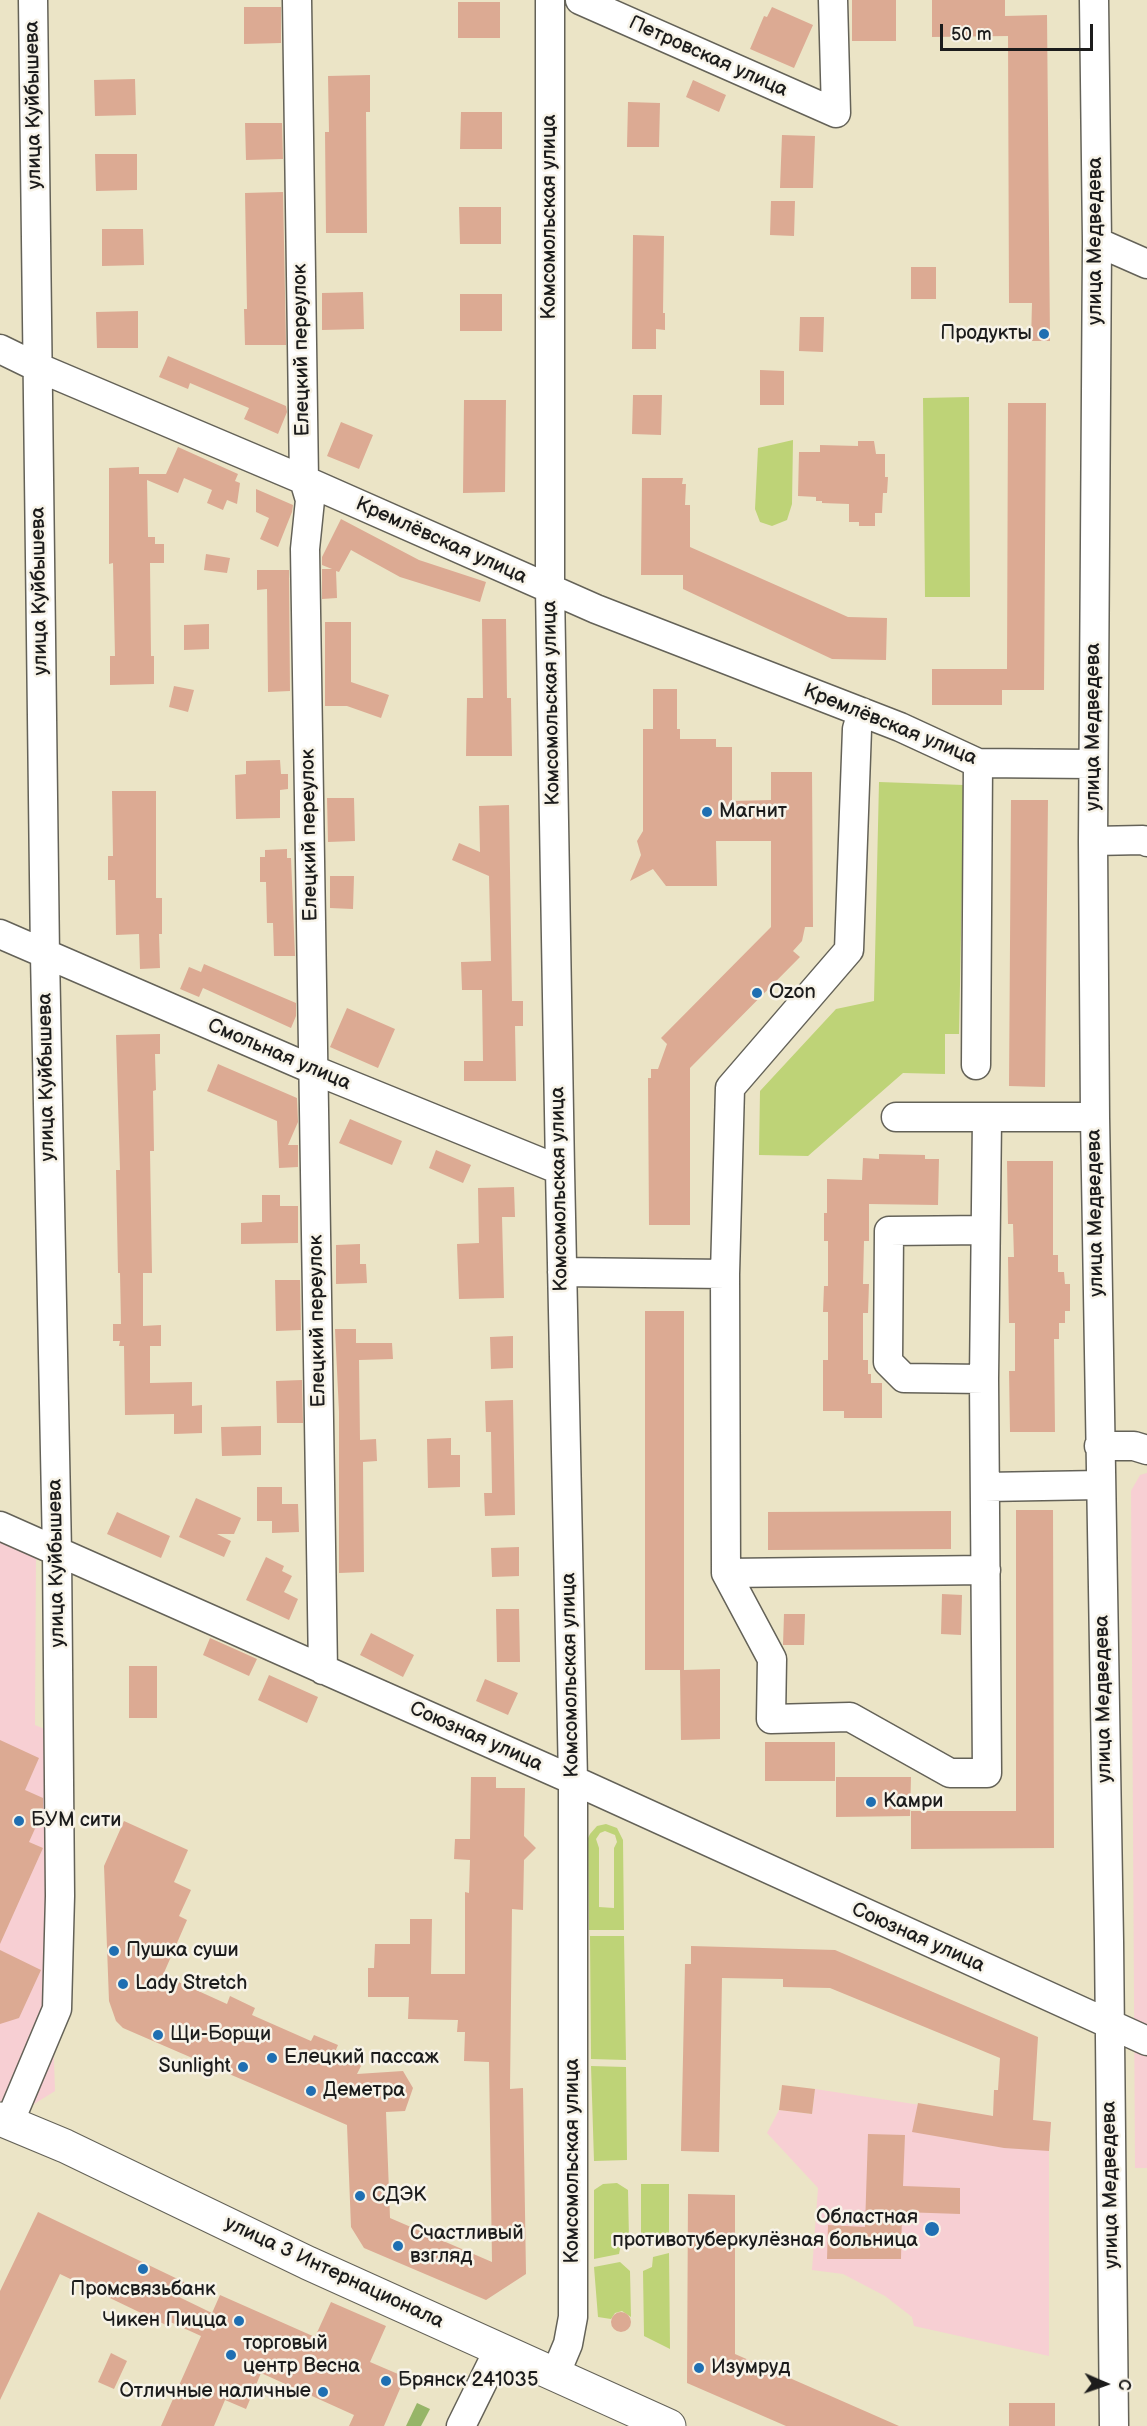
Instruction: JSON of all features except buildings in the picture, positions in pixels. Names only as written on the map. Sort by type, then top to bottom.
[{"type":"main road","name":"улица 3 Интернационала","points":[[3,2128],[65,2146],[308,2262],[669,2426]]},
{"type":"street","name":"улица Куйбышева","points":[[3,2128],[57,2009],[60,1896],[57,1552],[45,955],[33,0]]},
{"type":"street","name":"Елецкий переулок","points":[[297,0],[304,480],[310,500],[305,549],[323,1670]]},
{"type":"street","name":"Комсомольская улица","points":[[550,0],[550,589],[573,1780],[573,2316],[568,2344],[555,2374]]},
{"type":"street","name":"Петровская улица","points":[[580,0],[836,113],[833,0]]},
{"type":"street","name":"улица Медведева","points":[[1094,0],[1095,1117],[1114,2426]]},
{"type":"street","points":[[1096,242],[1147,264]]},
{"type":"street","name":"Кремлёвская улица","points":[[0,349],[620,619],[862,712],[978,764],[1093,764]]},
{"type":"street","points":[[862,712],[857,729],[849,950],[730,1088],[725,1274],[726,1573],[772,1659],[771,1719],[850,1717],[950,1773],[987,1773],[984,1379],[987,1118]]},
{"type":"street","points":[[976,1065],[978,764]]},
{"type":"street","points":[[1093,841],[1143,840],[1147,842]]},
{"type":"street","name":"Смольная улица","points":[[0,934],[314,1070],[560,1170]]},
{"type":"street","points":[[896,1117],[1095,1117]]},
{"type":"street","points":[[984,1379],[904,1378],[888,1362],[889,1231],[985,1230]]},
{"type":"street","points":[[562,1272],[725,1274]]},
{"type":"street","points":[[1099,1446],[1134,1446],[1147,1450]]},
{"type":"street","points":[[985,1487],[1100,1485]]},
{"type":"street","name":"Союзная улица","points":[[0,1526],[573,1780],[1147,2041]]},
{"type":"street","points":[[726,1573],[986,1570]]},
{"type":"street","points":[[461,2426],[499,2349]]},
{"type":"shaded area","points":[[1147,1473],[1147,2168],[1135,2168],[1131,1491],[1140,1475]]},
{"type":"shaded area","points":[[0,1537],[36,1553],[35,1725],[54,1733],[52,2000],[55,2091],[23,2111],[0,2101]]},
{"type":"shaded area","name":"Областная противотуберкулёзная больница","points":[[815,2089],[1006,2118],[1051,2122],[1049,2356],[914,2326],[912,2317],[885,2296],[843,2274],[812,2270],[818,2188],[767,2133],[779,2110],[812,2114]]},
{"type":"green space","points":[[969,397],[970,597],[925,597],[923,398]]},
{"type":"green space","points":[[793,440],[792,504],[787,520],[772,526],[760,522],[755,509],[758,448]]},
{"type":"green space","points":[[879,782],[964,785],[959,1034],[945,1034],[945,1074],[903,1073],[808,1156],[759,1155],[760,1091],[836,1009],[874,1001]]},
{"type":"green space","points":[[606,1824],[617,1828],[623,1840],[624,1930],[589,1930],[588,1838],[597,1826]],"holes":[[[605,1831],[615,1835],[617,1842],[614,1848],[614,1908],[599,1907],[599,1848],[596,1839],[600,1833]]]},
{"type":"green space","points":[[590,1936],[624,1936],[626,2060],[591,2059]]},
{"type":"green space","points":[[591,2066],[626,2067],[627,2160],[594,2161]]},
{"type":"green space","points":[[617,2183],[628,2190],[629,2239],[621,2244],[619,2254],[594,2259],[594,2190],[603,2184]]},
{"type":"green space","points":[[641,2184],[669,2184],[669,2242],[651,2246],[648,2240],[641,2239]]},
{"type":"green space","points":[[669,2253],[670,2349],[644,2336],[643,2271],[652,2267],[653,2257]]},
{"type":"green space","points":[[620,2262],[630,2271],[631,2317],[622,2311],[615,2313],[611,2319],[598,2317],[594,2267]]},
{"type":"green space","points":[[417,2403],[430,2409],[421,2426],[406,2426]]},
{"type":"place","name":"Продукты","points":[[1044,334]]},
{"type":"place","name":"Магнит","points":[[707,812]]},
{"type":"place","name":"Ozon","points":[[757,993]]},
{"type":"place","name":"Камри","points":[[871,1802]]},
{"type":"place","name":"БУМ сити","points":[[19,1821]]},
{"type":"place","name":"Пушка суши","points":[[114,1951]]},
{"type":"place","name":"Lady Stretch","points":[[123,1984]]},
{"type":"place","name":"Щи-Борщи","points":[[158,2035]]},
{"type":"place","name":"Елецкий пассаж","points":[[272,2058]]},
{"type":"place","name":"Sunlight","points":[[243,2067]]},
{"type":"place","name":"Деметра","points":[[311,2091]]},
{"type":"place","name":"СДЭК","points":[[360,2196]]},
{"type":"place","name":"Областная противотуберкулёзная больница","points":[[932,2229]]},
{"type":"place","name":"Счастливый взгляд","points":[[398,2246]]},
{"type":"place","name":"Промсвязьбанк","points":[[143,2269]]},
{"type":"place","name":"Чикен Пицца","points":[[239,2321]]},
{"type":"place","name":"торговый центр Весна","points":[[231,2355]]},
{"type":"place","name":"Изумруд","points":[[699,2368]]},
{"type":"place","name":"Брянск 241035","points":[[386,2381]]},
{"type":"place","name":"Отличные наличные","points":[[323,2392]]}]
